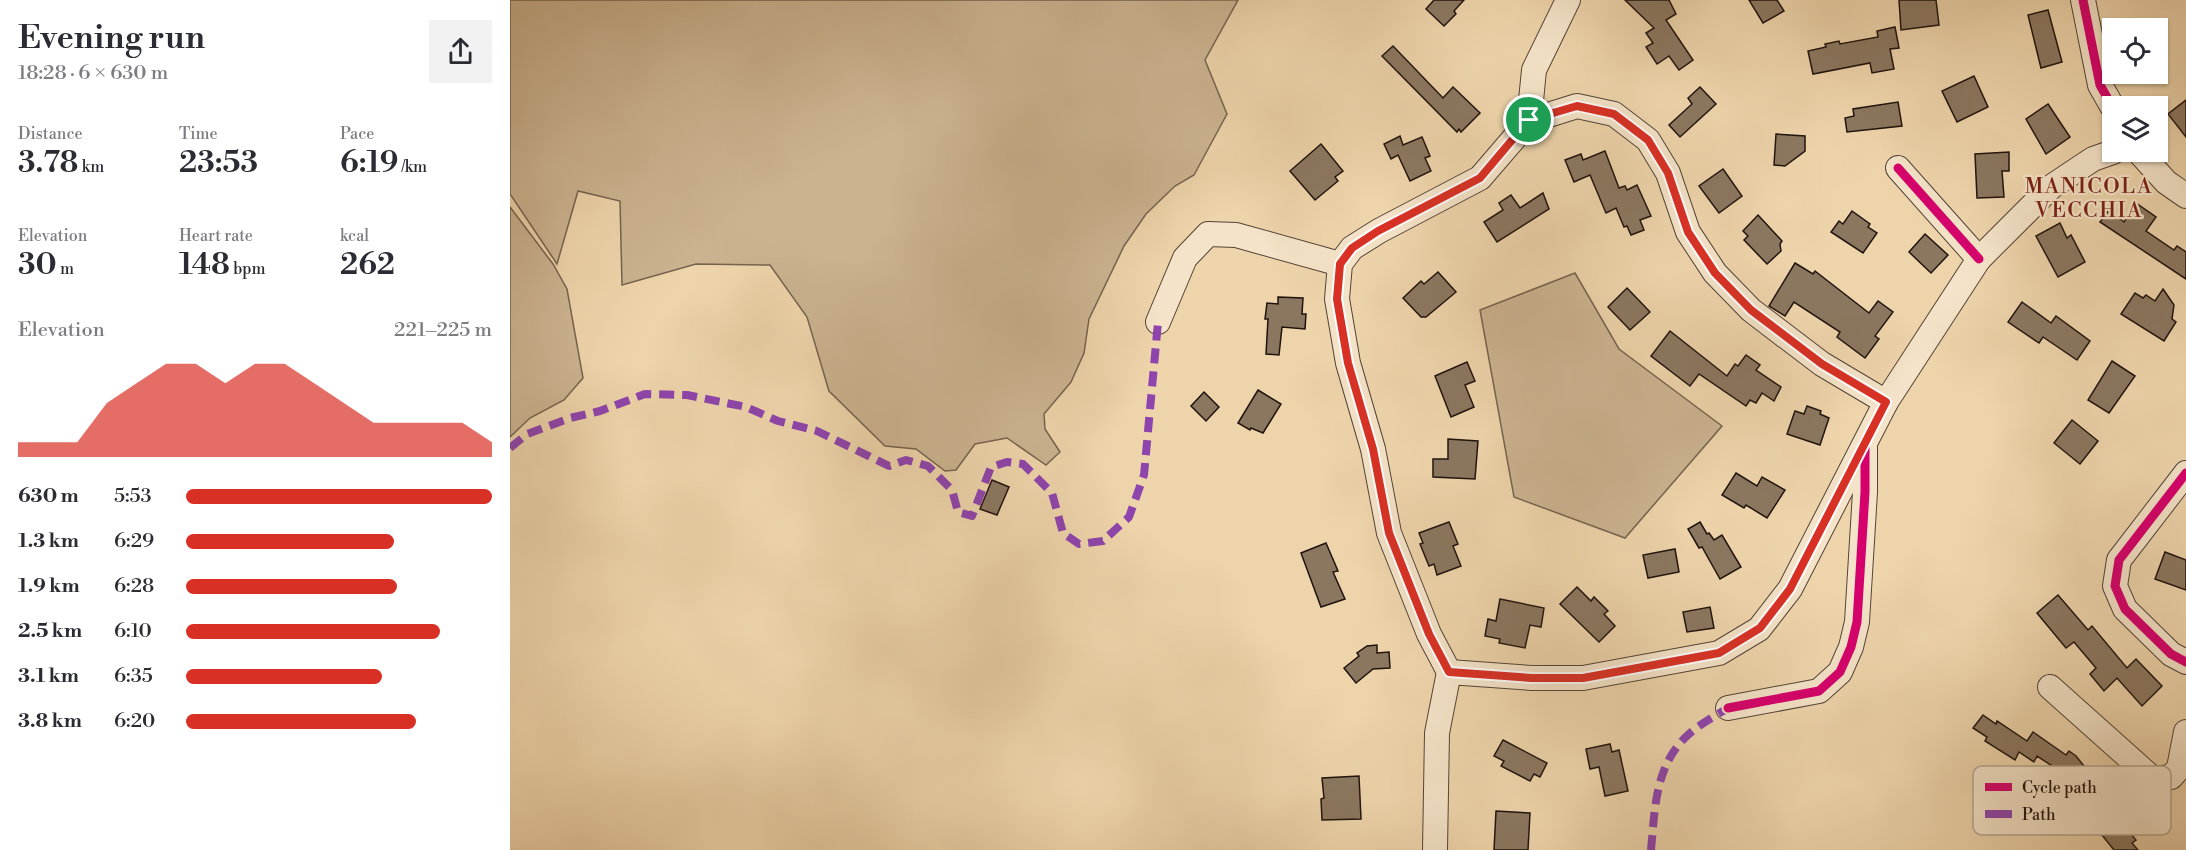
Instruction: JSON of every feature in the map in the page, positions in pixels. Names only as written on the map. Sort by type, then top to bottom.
[{"type":"street","points":[[1529,120],[1534,70],[1568,0]]},
{"type":"street","points":[[2083,0],[2100,85],[2106,96]]},
{"type":"street","points":[[1435,850],[1437,733],[1449,672],[1429,634],[1389,533],[1373,449],[1348,363],[1337,299],[1340,264],[1352,248],[1378,231],[1480,178],[1529,120],[1577,106],[1614,114],[1648,140],[1668,173],[1688,232],[1715,273],[1751,310],[1795,344],[1822,364],[1886,402]]},
{"type":"street","points":[[1449,672],[1532,678],[1583,678],[1719,653],[1760,628],[1790,589],[1886,402],[1979,258],[2051,187],[2093,159],[2102,156]]},
{"type":"street","points":[[2148,162],[2166,182],[2186,196]]},
{"type":"street","points":[[1898,168],[1979,258]]},
{"type":"street","points":[[1158,322],[1185,258],[1208,234],[1236,235],[1340,264]]},
{"type":"street","points":[[1728,708],[1819,691],[1840,672],[1851,647],[1857,622],[1865,492],[1865,440]]},
{"type":"street","points":[[2186,473],[2120,560],[2115,586],[2125,609],[2171,654],[2186,662]]},
{"type":"street","points":[[2050,687],[2138,766]]},
{"type":"street","points":[[2171,777],[2179,768],[2186,732]]},
{"type":"shaded area","points":[[510,0],[1238,0],[1205,60],[1227,114],[1194,175],[1175,186],[1146,214],[1124,246],[1089,319],[1084,353],[1071,382],[1044,414],[1045,429],[1060,452],[1046,465],[1007,438],[975,444],[956,470],[945,471],[916,449],[885,446],[829,391],[807,317],[770,265],[696,264],[622,285],[620,201],[578,191],[557,264],[510,194]]},
{"type":"shaded area","points":[[510,207],[553,264],[567,289],[583,378],[564,400],[530,418],[510,437]]},
{"type":"shaded area","points":[[1575,273],[1619,349],[1722,426],[1625,538],[1514,497],[1480,310]]},
{"type":"building","points":[[1434,0],[1464,0],[1454,11],[1456,14],[1444,26],[1426,9]]},
{"type":"building","points":[[1625,0],[1669,0],[1676,14],[1666,20],[1693,60],[1679,70],[1669,56],[1657,64],[1646,47],[1653,43],[1646,33],[1654,28]]},
{"type":"building","points":[[1749,0],[1777,0],[1784,11],[1763,23]]},
{"type":"building","points":[[1899,0],[1936,0],[1939,25],[1901,30]]},
{"type":"building","points":[[2048,10],[2062,62],[2041,68],[2028,15]]},
{"type":"building","points":[[1895,27],[1899,48],[1890,49],[1894,69],[1872,73],[1870,63],[1813,74],[1808,51],[1839,41],[1840,44],[1878,37],[1877,31]]},
{"type":"building","points":[[1393,46],[1443,98],[1453,87],[1480,113],[1461,132],[1459,129],[1457,132],[1382,56]]},
{"type":"building","points":[[1974,76],[1988,107],[1957,122],[1942,91]]},
{"type":"building","points":[[1700,87],[1716,104],[1680,137],[1669,125],[1692,104],[1688,98]]},
{"type":"building","points":[[2186,100],[2186,137],[2168,114]]},
{"type":"building","points":[[1898,102],[1902,126],[1847,132],[1845,118],[1854,116],[1853,109]]},
{"type":"building","points":[[2048,104],[2070,137],[2046,154],[2026,119]]},
{"type":"building","points":[[1776,134],[1805,136],[1805,151],[1785,166],[1774,165]]},
{"type":"building","points":[[1400,136],[1403,145],[1422,137],[1430,156],[1425,158],[1431,171],[1410,181],[1398,155],[1391,159],[1384,144]]},
{"type":"building","points":[[1321,144],[1343,171],[1335,177],[1338,181],[1315,200],[1290,171]]},
{"type":"building","points":[[1605,151],[1619,188],[1625,186],[1627,190],[1637,185],[1651,216],[1640,220],[1644,230],[1631,235],[1627,226],[1624,227],[1616,208],[1606,213],[1590,175],[1574,182],[1565,160],[1581,154],[1583,160]]},
{"type":"building","points":[[2009,152],[2009,171],[2002,171],[2004,197],[1977,198],[1975,154]]},
{"type":"building","points":[[1723,169],[1742,196],[1719,213],[1699,186]]},
{"type":"building","points":[[1543,193],[1549,209],[1497,242],[1484,222],[1503,210],[1499,203],[1511,195],[1520,208]]},
{"type":"building","points":[[2136,203],[2156,217],[2146,231],[2174,250],[2177,246],[2186,252],[2186,279],[2100,222],[2109,210],[2124,222]]},
{"type":"building","points":[[1852,211],[1870,224],[1868,227],[1877,233],[1863,253],[1831,232],[1839,221],[1843,224]]},
{"type":"building","points":[[1758,215],[1782,241],[1781,251],[1767,264],[1744,240],[1748,236],[1743,231]]},
{"type":"building","points":[[2060,223],[2067,238],[2071,235],[2085,262],[2058,277],[2036,236]]},
{"type":"building","points":[[1925,234],[1948,255],[1931,273],[1909,252]]},
{"type":"building","points":[[1795,263],[1813,274],[1815,271],[1869,313],[1878,301],[1893,312],[1875,336],[1879,339],[1865,358],[1837,337],[1840,332],[1794,302],[1785,316],[1769,306]]},
{"type":"building","points":[[1438,272],[1456,292],[1426,317],[1421,317],[1403,298],[1421,281],[1424,284]]},
{"type":"building","points":[[1627,288],[1650,312],[1630,330],[1608,307]]},
{"type":"building","points":[[2163,289],[2174,305],[2172,319],[2176,322],[2164,341],[2121,314],[2135,293],[2143,298],[2146,295],[2155,301]]},
{"type":"building","points":[[1278,297],[1303,298],[1302,314],[1306,314],[1305,329],[1282,327],[1279,355],[1266,354],[1267,303],[1278,304]]},
{"type":"building","points":[[2022,302],[2051,323],[2056,316],[2090,341],[2077,360],[2043,337],[2039,343],[2008,322]]},
{"type":"building","points":[[1670,331],[1727,376],[1735,364],[1738,366],[1746,355],[1760,365],[1756,370],[1781,387],[1774,401],[1762,393],[1756,403],[1750,400],[1746,406],[1699,374],[1690,386],[1651,356]]},
{"type":"building","points":[[2112,361],[2135,376],[2109,413],[2088,400]]},
{"type":"building","points":[[1467,362],[1475,381],[1465,385],[1474,407],[1451,417],[1435,376]]},
{"type":"building","points":[[1258,390],[1281,404],[1263,433],[1251,428],[1250,430],[1238,423]]},
{"type":"building","points":[[1204,392],[1219,407],[1206,421],[1191,406]]},
{"type":"building","points":[[1807,406],[1821,411],[1820,414],[1829,418],[1820,445],[1787,434],[1795,411],[1804,414]]},
{"type":"building","points":[[2072,420],[2098,441],[2080,464],[2054,443]]},
{"type":"building","points":[[1448,439],[1478,441],[1475,479],[1433,477],[1433,459],[1448,459]]},
{"type":"building","points":[[1736,473],[1757,486],[1762,477],[1785,490],[1767,518],[1746,505],[1744,508],[1722,495]]},
{"type":"building","points":[[992,480],[1009,487],[997,515],[980,509]]},
{"type":"building","points":[[1449,522],[1458,544],[1453,546],[1461,566],[1437,575],[1434,564],[1429,566],[1420,544],[1423,543],[1419,533]]},
{"type":"building","points":[[1700,522],[1707,534],[1709,533],[1714,540],[1722,535],[1741,567],[1720,579],[1702,547],[1699,548],[1688,529]]},
{"type":"building","points":[[1326,543],[1338,571],[1333,572],[1345,599],[1321,607],[1301,553]]},
{"type":"building","points":[[1675,549],[1679,572],[1648,578],[1643,555]]},
{"type":"building","points":[[2165,552],[2186,560],[2186,590],[2155,579]]},
{"type":"building","points":[[1577,587],[1591,601],[1594,597],[1608,611],[1604,614],[1615,626],[1599,642],[1560,604]]},
{"type":"building","points":[[2058,595],[2088,630],[2092,626],[2127,668],[2136,659],[2162,686],[2142,706],[2117,678],[2104,691],[2090,674],[2096,668],[2074,642],[2066,648],[2037,613]]},
{"type":"building","points":[[1500,599],[1544,608],[1541,627],[1530,625],[1525,648],[1499,643],[1500,639],[1485,636],[1488,619],[1496,621]]},
{"type":"building","points":[[1710,607],[1714,628],[1687,632],[1683,612]]},
{"type":"building","points":[[1377,645],[1377,653],[1389,652],[1390,668],[1373,669],[1356,683],[1344,668],[1359,656],[1357,653],[1367,646]]},
{"type":"building","points":[[1983,715],[1996,724],[1997,721],[2027,741],[2033,732],[2066,755],[2069,751],[2084,766],[2052,766],[2037,756],[2034,762],[2019,752],[2015,760],[1985,741],[1987,737],[1973,728]]},
{"type":"building","points":[[1503,740],[1547,763],[1540,777],[1534,774],[1530,781],[1501,766],[1504,761],[1494,756]]},
{"type":"building","points":[[1610,744],[1612,752],[1619,750],[1628,791],[1605,796],[1599,767],[1590,769],[1586,749]]},
{"type":"building","points":[[1359,776],[1361,819],[1322,820],[1321,799],[1324,798],[1322,778]]},
{"type":"building","points":[[1496,811],[1530,813],[1528,850],[1494,850]]},
{"type":"building","points":[[2102,835],[2132,835],[2136,840],[2132,843],[2138,850],[2114,850]]},
{"type":"marked path","points":[[510,448],[527,434],[645,394],[687,395],[746,407],[778,421],[817,431],[889,466],[906,460],[928,466],[952,490],[958,512],[972,516],[991,467],[1007,462],[1023,464],[1052,493],[1063,533],[1079,544],[1103,541],[1129,517],[1144,475],[1158,322]]},
{"type":"marked path","points":[[1651,850],[1656,803],[1669,759],[1689,734],[1728,708]]},
{"type":"cycle path","points":[[2083,0],[2100,85],[2106,96]]},
{"type":"cycle path","points":[[1449,672],[1429,634],[1389,533],[1373,449],[1348,363],[1337,299],[1340,264],[1352,248],[1379,231],[1480,178],[1529,121],[1577,106],[1614,114],[1648,140],[1668,173],[1688,232],[1715,273],[1751,310],[1822,364],[1886,402]]},
{"type":"cycle path","points":[[1898,168],[1979,259]]},
{"type":"cycle path","points":[[1728,708],[1819,691],[1840,672],[1851,647],[1857,622],[1865,492],[1865,440]]},
{"type":"cycle path","points":[[2186,473],[2119,560],[2115,586],[2125,609],[2171,654],[2186,662]]},
{"type":"district","name":"MANICOLA VECCHIA","points":[[2089,199]]},
{"type":"route","points":[[1577,106],[1614,114],[1648,140],[1668,173],[1688,232],[1715,273],[1751,310],[1822,364],[1886,402],[1790,589],[1760,628],[1719,653],[1583,678],[1532,678],[1449,672],[1429,634],[1389,533],[1373,449],[1348,363],[1337,299],[1340,264],[1352,248],[1378,231],[1480,178],[1529,120],[1577,106]]}]
